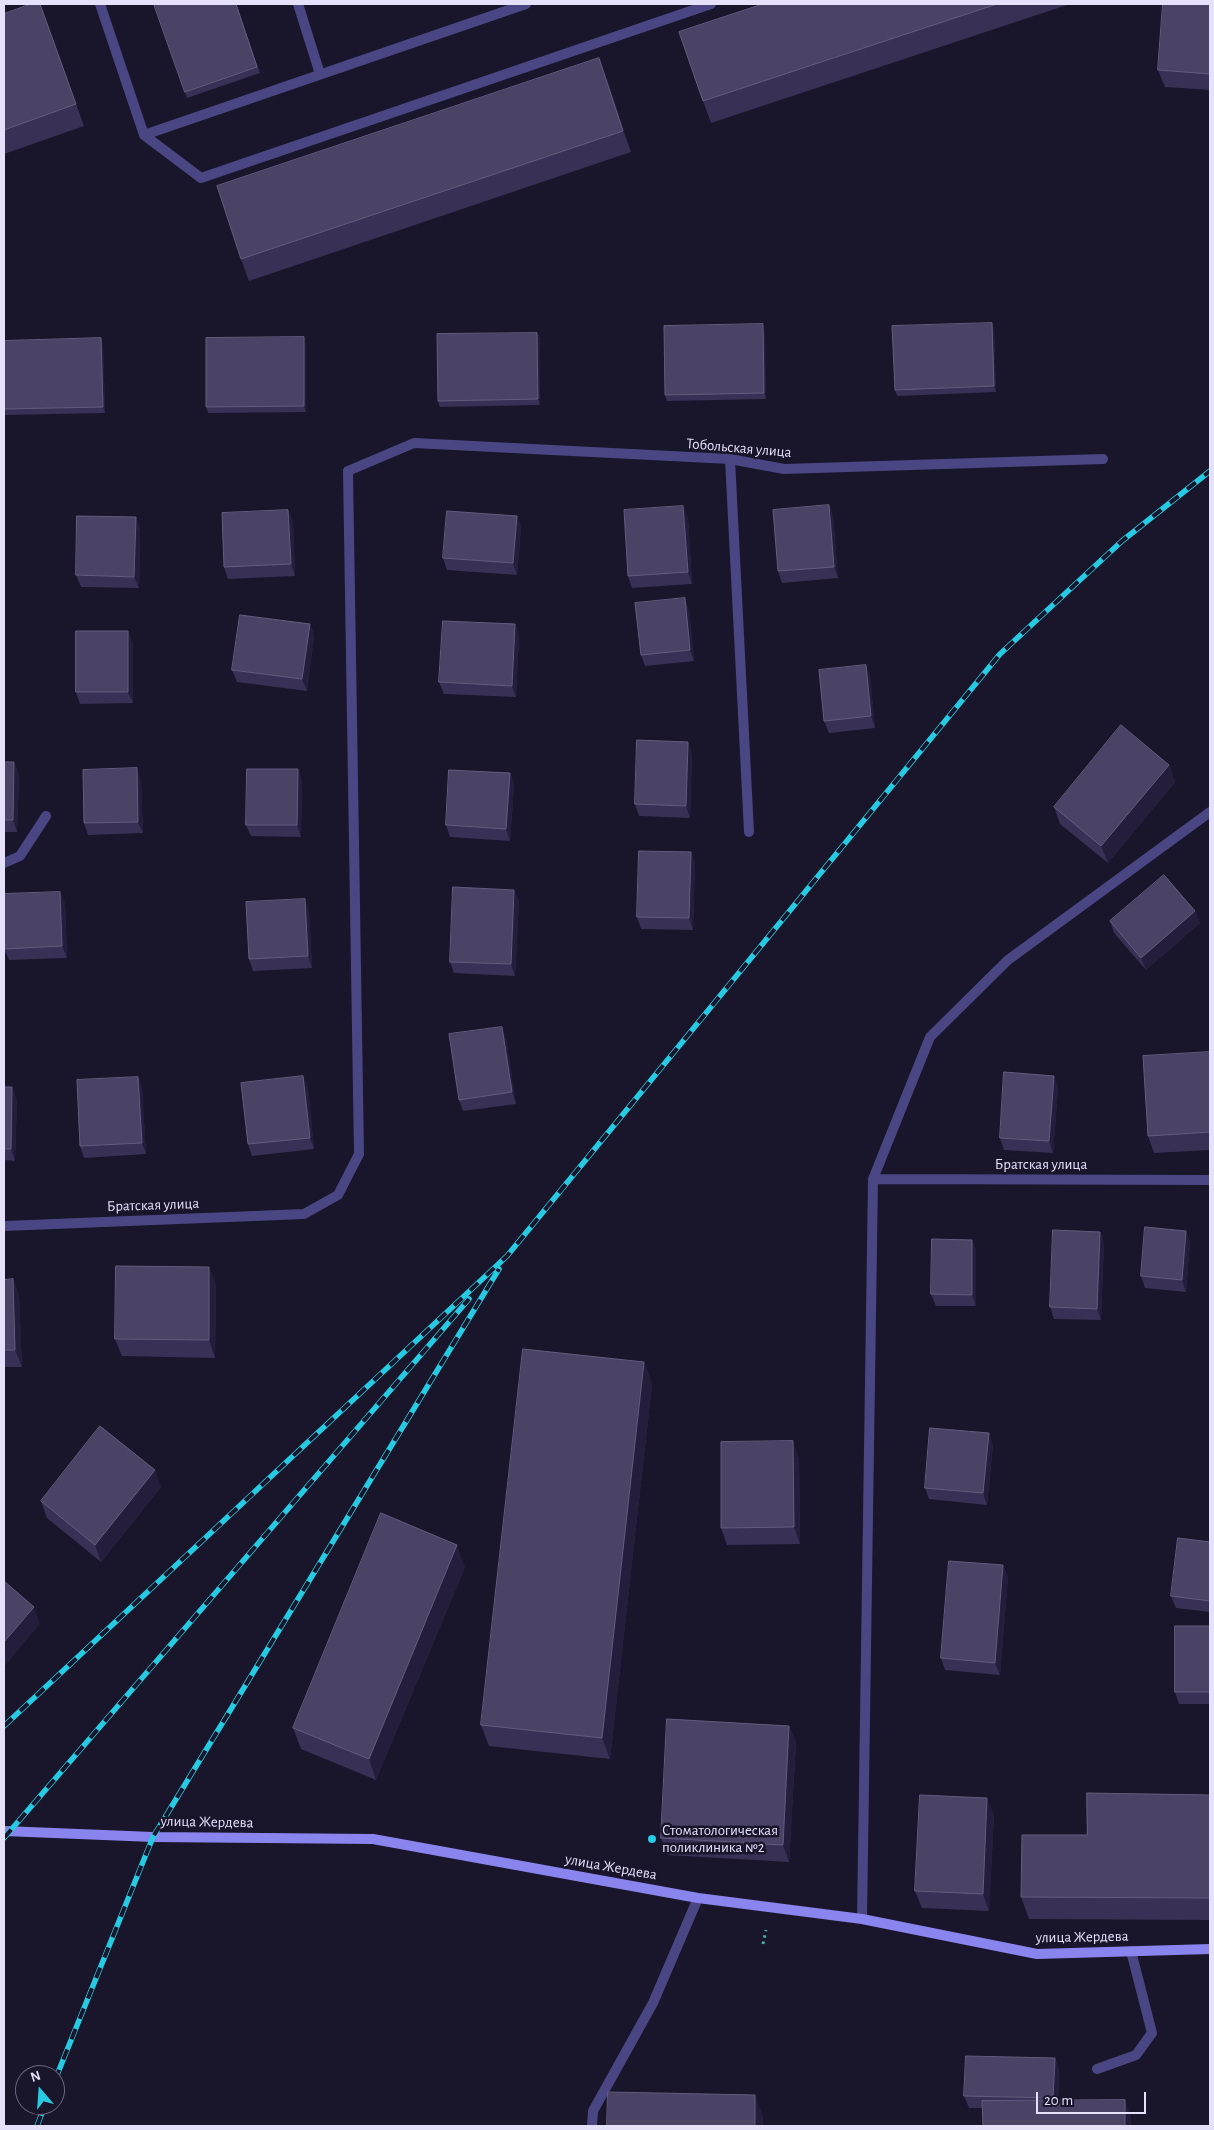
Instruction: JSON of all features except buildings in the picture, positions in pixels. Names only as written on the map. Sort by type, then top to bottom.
[{"type":"main road","name":"улица Жердева","points":[[4,1831],[153,1837],[373,1839],[698,1898],[862,1919],[1037,1954],[1210,1950]]},
{"type":"street","points":[[100,4],[144,135],[201,178],[711,4]]},
{"type":"street","points":[[298,4],[320,74]]},
{"type":"street","points":[[144,135],[526,4]]},
{"type":"street","name":"Тобольская улица","points":[[304,1214],[338,1195],[359,1154],[348,471],[414,443],[730,460],[784,469],[1103,459]]},
{"type":"street","points":[[730,460],[749,832]]},
{"type":"street","points":[[862,1919],[873,1179],[930,1037],[1008,960],[1210,812]]},
{"type":"street","points":[[4,863],[20,856],[46,816]]},
{"type":"street","name":"Братская улица","points":[[873,1179],[1210,1180]]},
{"type":"street","name":"Братская улица","points":[[4,1226],[304,1214]]},
{"type":"street","points":[[592,2126],[593,2111],[653,2003],[698,1898]]},
{"type":"street","points":[[1097,2069],[1136,2055],[1152,2033],[1131,1951]]},
{"type":"railway","points":[[4,1726],[507,1256],[1000,654],[1122,541],[1210,471]]},
{"type":"railway","points":[[61,2065],[153,1837],[499,1269]]},
{"type":"railway","points":[[4,1838],[469,1299]]},
{"type":"railway","points":[[37,2126],[41,2115]]},
{"type":"place","name":"Стоматологическая поликлиника №2","points":[[652,1839]]}]
